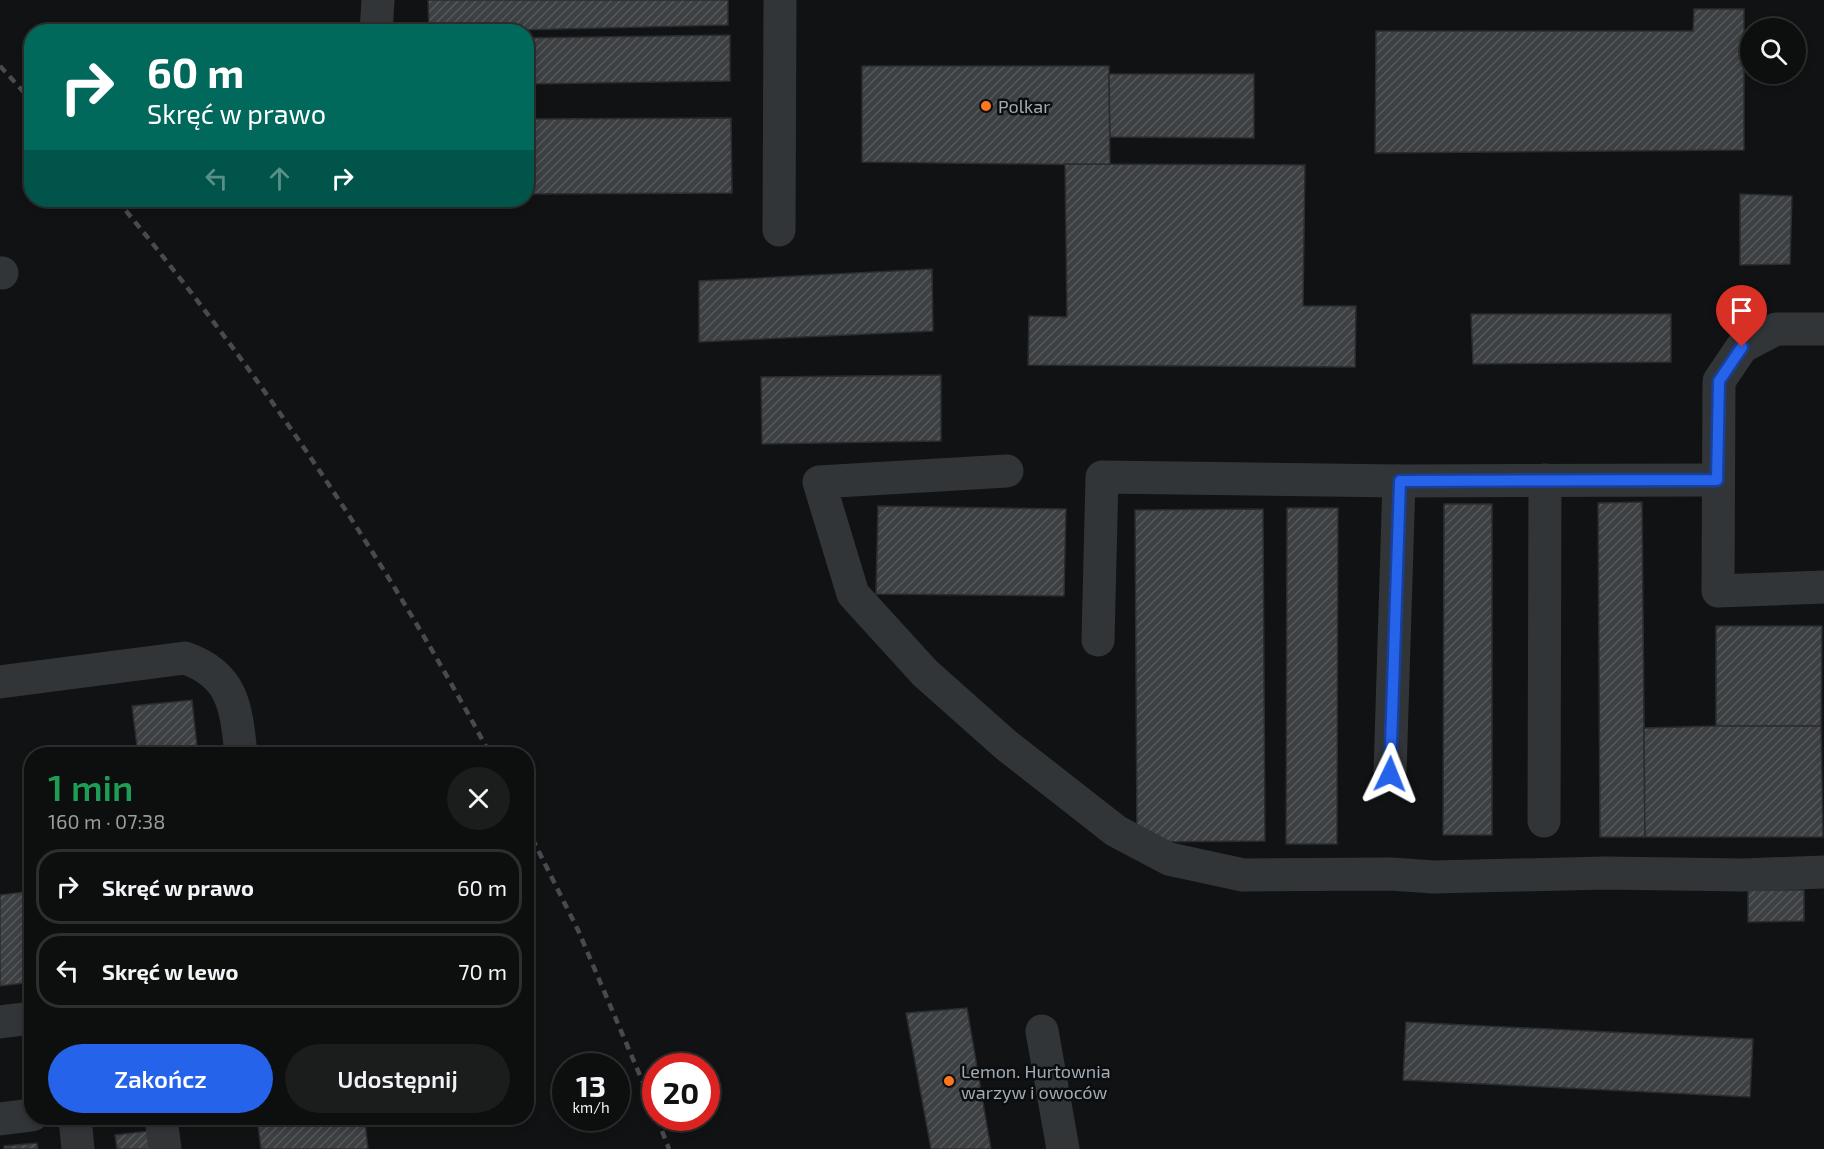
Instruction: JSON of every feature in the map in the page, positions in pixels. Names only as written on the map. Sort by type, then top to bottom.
[{"type":"lane","points":[[376,24],[378,0]]},
{"type":"lane","points":[[779,230],[780,0]]},
{"type":"lane","points":[[1824,329],[1776,329],[1742,347],[1719,381],[1717,480],[1718,591],[1824,587]]},
{"type":"lane","points":[[1007,471],[819,482],[853,594],[925,673],[1006,745],[1116,831],[1169,859],[1243,875],[1391,874],[1434,877],[1606,873],[1743,875],[1824,872]]},
{"type":"lane","points":[[1098,640],[1102,477],[1400,481],[1717,480]]},
{"type":"lane","points":[[1544,821],[1545,480]]},
{"type":"lane","points":[[1390,774],[1400,481]]},
{"type":"lane","points":[[0,682],[185,658],[202,664],[220,678],[232,697],[240,747]]},
{"type":"lane","points":[[0,1022],[24,1019]]},
{"type":"lane","points":[[1042,1031],[1063,1149]]},
{"type":"lane","points":[[0,1119],[24,1116]]},
{"type":"lane","points":[[76,1125],[78,1149]]},
{"type":"lane","points":[[162,1125],[165,1149]]},
{"type":"building","points":[[428,0],[728,0],[728,25],[534,30],[534,24],[429,24]]},
{"type":"building","points":[[1694,9],[1744,9],[1744,18],[1740,18],[1740,84],[1744,84],[1744,150],[1375,153],[1376,31],[1693,31]]},
{"type":"building","points":[[730,35],[730,81],[534,84],[534,38]]},
{"type":"building","name":"Polkar","points":[[862,66],[1109,66],[1110,165],[862,162]]},
{"type":"building","points":[[1109,74],[1254,74],[1254,138],[1110,137]]},
{"type":"building","points":[[731,118],[732,193],[534,194],[534,119]]},
{"type":"building","points":[[1065,164],[1305,165],[1303,306],[1356,306],[1355,367],[1028,365],[1029,316],[1067,317]]},
{"type":"building","points":[[1740,194],[1792,196],[1790,264],[1740,265]]},
{"type":"building","points":[[932,269],[933,331],[699,342],[699,281]]},
{"type":"building","points":[[1471,314],[1671,314],[1671,362],[1473,364]]},
{"type":"building","points":[[941,375],[941,441],[762,444],[761,377]]},
{"type":"building","points":[[1642,502],[1645,837],[1600,837],[1598,503]]},
{"type":"building","points":[[1444,504],[1492,504],[1492,835],[1443,835]]},
{"type":"building","points":[[878,506],[1066,509],[1064,596],[876,594]]},
{"type":"building","points":[[1287,508],[1338,508],[1337,844],[1286,844]]},
{"type":"building","points":[[1263,509],[1265,841],[1137,842],[1135,510]]},
{"type":"building","points":[[1716,626],[1822,626],[1821,726],[1716,726]]},
{"type":"building","points":[[192,700],[197,746],[200,747],[137,747],[132,706]]},
{"type":"building","points":[[1821,726],[1823,837],[1645,837],[1644,728]]},
{"type":"building","points":[[1748,890],[1804,890],[1804,921],[1748,922]]},
{"type":"building","points":[[24,892],[24,983],[0,986],[0,895]]},
{"type":"building","name":"Lemon. Hurtownia warzyw i owoców","points":[[967,1008],[991,1149],[931,1149],[906,1013]]},
{"type":"building","points":[[1406,1022],[1753,1039],[1750,1097],[1403,1080]]},
{"type":"building","points":[[258,1125],[365,1125],[368,1149],[261,1149]]},
{"type":"building","points":[[149,1131],[151,1149],[117,1149],[115,1135]]},
{"type":"building","points":[[37,1143],[38,1149],[4,1149],[4,1146]]},
{"type":"railway","points":[[0,66],[24,92]]},
{"type":"railway","points":[[123,207],[220,331],[317,468],[407,609],[486,747]]},
{"type":"railway","points":[[534,842],[578,930],[642,1080]]},
{"type":"railway","points":[[662,1131],[669,1149]]},
{"type":"place","name":"Polkar","points":[[986,106]]},
{"type":"place","name":"Lemon. Hurtownia warzyw i owoców","points":[[949,1081]]},
{"type":"route","points":[[1390,774],[1400,481],[1717,480],[1719,381],[1742,347]]}]
